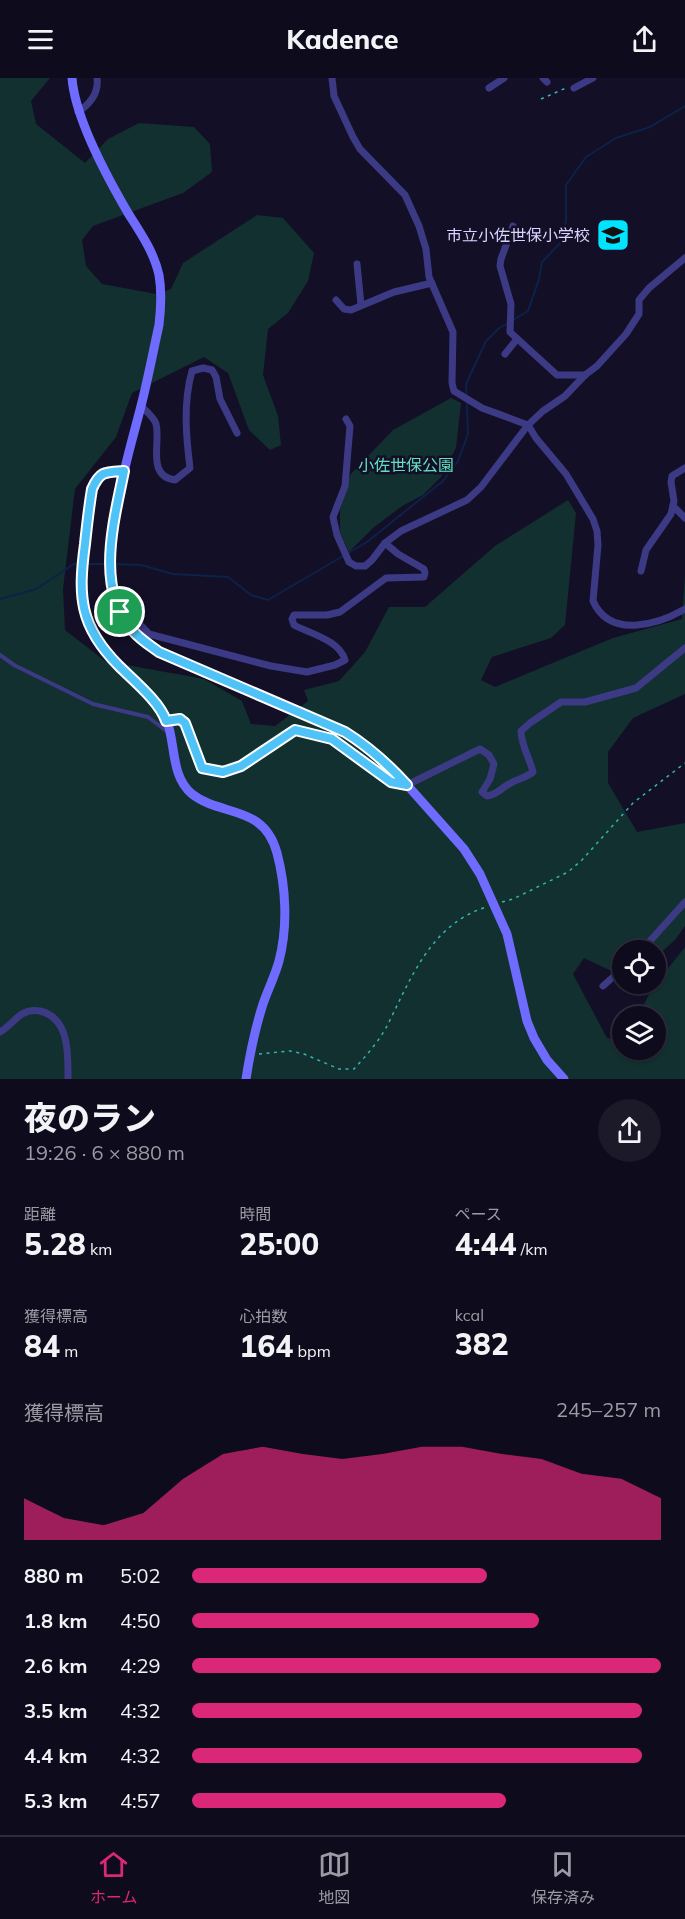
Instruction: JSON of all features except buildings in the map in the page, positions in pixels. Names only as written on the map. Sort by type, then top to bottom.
[{"type":"street","points":[[72,78],[73,95],[78,112],[115,190],[151,251],[159,274],[162,299],[159,325],[117,505],[110,570],[114,595],[120,612],[134,632],[159,652],[345,732],[366,745],[392,768],[464,849],[480,874],[507,934],[527,1021],[547,1060],[564,1079]]},
{"type":"street","points":[[78,112],[89,105],[96,91],[97,78]]},
{"type":"street","points":[[332,78],[334,96],[353,137],[374,164],[398,185],[412,208],[426,249],[432,283],[453,332],[452,383],[454,391],[482,408],[528,425],[566,474],[593,519],[597,531],[593,601],[597,610],[605,619],[633,625],[655,623],[685,609]]},
{"type":"street","points":[[489,88],[504,78]]},
{"type":"street","points":[[570,88],[593,78]]},
{"type":"street","points":[[513,225],[500,266],[510,296],[510,332],[556,375],[585,375]]},
{"type":"street","points":[[346,419],[350,426],[345,486],[333,517],[337,535],[348,560],[356,566],[364,566],[372,560],[385,543],[401,531],[467,500],[481,487],[528,425],[565,396],[626,334],[639,314],[639,300],[649,288],[685,258]]},
{"type":"street","points":[[357,264],[361,305]]},
{"type":"street","points":[[336,300],[344,309],[351,310],[394,292],[432,283]]},
{"type":"street","points":[[506,354],[517,339]]},
{"type":"street","points":[[141,406],[154,420],[156,426],[155,455],[161,474],[166,479],[175,480],[190,468],[186,434],[189,382],[192,371],[202,368],[212,370],[216,377],[220,399],[237,433]]},
{"type":"street","points":[[641,571],[646,550],[671,514],[672,476],[685,468]]},
{"type":"street","points":[[124,471],[106,472],[97,477],[91,495],[81,589],[82,602],[93,635],[108,655],[155,703],[172,736],[177,768],[190,792],[214,806],[248,816],[270,836],[277,852],[285,910],[284,934],[279,961],[264,1002],[249,1056],[246,1079]]},
{"type":"street","points":[[673,506],[685,518]]},
{"type":"street","points":[[120,612],[133,617],[149,634],[170,641],[271,666],[307,672],[323,669],[345,660],[343,654],[319,636],[294,625],[292,619],[294,615],[327,615],[340,612],[382,580],[424,577],[424,569],[398,554],[385,543]]},
{"type":"street","points":[[407,785],[480,749],[489,755],[494,764],[490,779],[482,792],[487,796],[493,796],[510,783],[526,778],[533,772],[530,758],[521,739],[521,731],[530,723],[561,702],[585,702],[636,688],[685,648]]},
{"type":"street","points":[[651,940],[685,902]]},
{"type":"street","points":[[603,986],[612,978]]},
{"type":"street","points":[[0,1032],[22,1014],[35,1010],[49,1013],[60,1023],[68,1049],[68,1079]]},
{"type":"lane","points":[[0,655],[14,665],[93,704],[148,717],[172,736]]},
{"type":"lane","points":[[166,721],[180,719],[185,723],[202,768],[223,772],[241,766],[295,730],[332,739],[391,782],[407,785]]},
{"type":"path","points":[[541,99],[570,88]]},
{"type":"path","points":[[249,1056],[290,1051],[304,1053],[339,1069],[354,1069],[387,1025],[421,959],[434,942],[466,914],[513,900],[568,872],[582,860],[633,803],[685,763]]},
{"type":"green space","points":[[0,78],[50,78],[31,101],[36,124],[85,163],[108,139],[139,123],[194,127],[210,144],[212,172],[183,193],[93,226],[82,240],[86,266],[102,284],[156,294],[171,289],[183,263],[257,215],[283,218],[314,253],[308,281],[288,313],[268,329],[263,375],[278,416],[281,445],[270,450],[249,430],[228,373],[204,357],[132,393],[116,437],[75,489],[63,589],[65,630],[105,661],[204,679],[242,701],[251,724],[275,726],[308,701],[304,690],[339,681],[365,652],[389,607],[425,607],[495,546],[568,500],[576,513],[565,625],[551,638],[492,657],[481,680],[495,687],[613,638],[682,619],[685,575],[685,694],[633,718],[608,752],[608,783],[637,832],[685,823],[685,926],[666,948],[666,940],[612,940],[612,971],[584,958],[573,974],[607,1038],[612,1039],[612,1060],[666,1060],[666,1006],[643,1006],[649,994],[666,994],[666,971],[685,947],[685,1079],[0,1079]]},
{"type":"green space","name":"小佐世保公園","points":[[451,398],[461,403],[456,448],[441,477],[423,495],[402,506],[373,528],[349,552],[340,533],[340,509],[350,475],[393,430]]},
{"type":"waterway","points":[[513,320],[528,311],[542,262],[561,242],[566,221],[566,185],[586,157],[616,138],[650,127],[685,106]]},
{"type":"waterway","points":[[114,564],[141,565],[173,574],[228,577],[251,595],[268,600],[367,542],[443,481],[458,461],[468,434],[466,384],[486,341],[508,323]]},
{"type":"waterway","points":[[0,599],[36,589],[74,564],[81,564]]},
{"type":"waterway","points":[[87,564],[108,564]]},
{"type":"place","name":"市立小佐世保小学校","points":[[613,235]]},
{"type":"route","points":[[124,471],[117,505],[110,574],[120,612],[134,632],[159,652],[345,732],[366,745],[407,785],[391,782],[332,739],[295,730],[241,766],[223,772],[202,768],[185,723],[180,719],[166,721],[155,703],[108,655],[93,635],[86,618],[81,589],[92,489],[97,477],[106,472],[124,471]]}]
